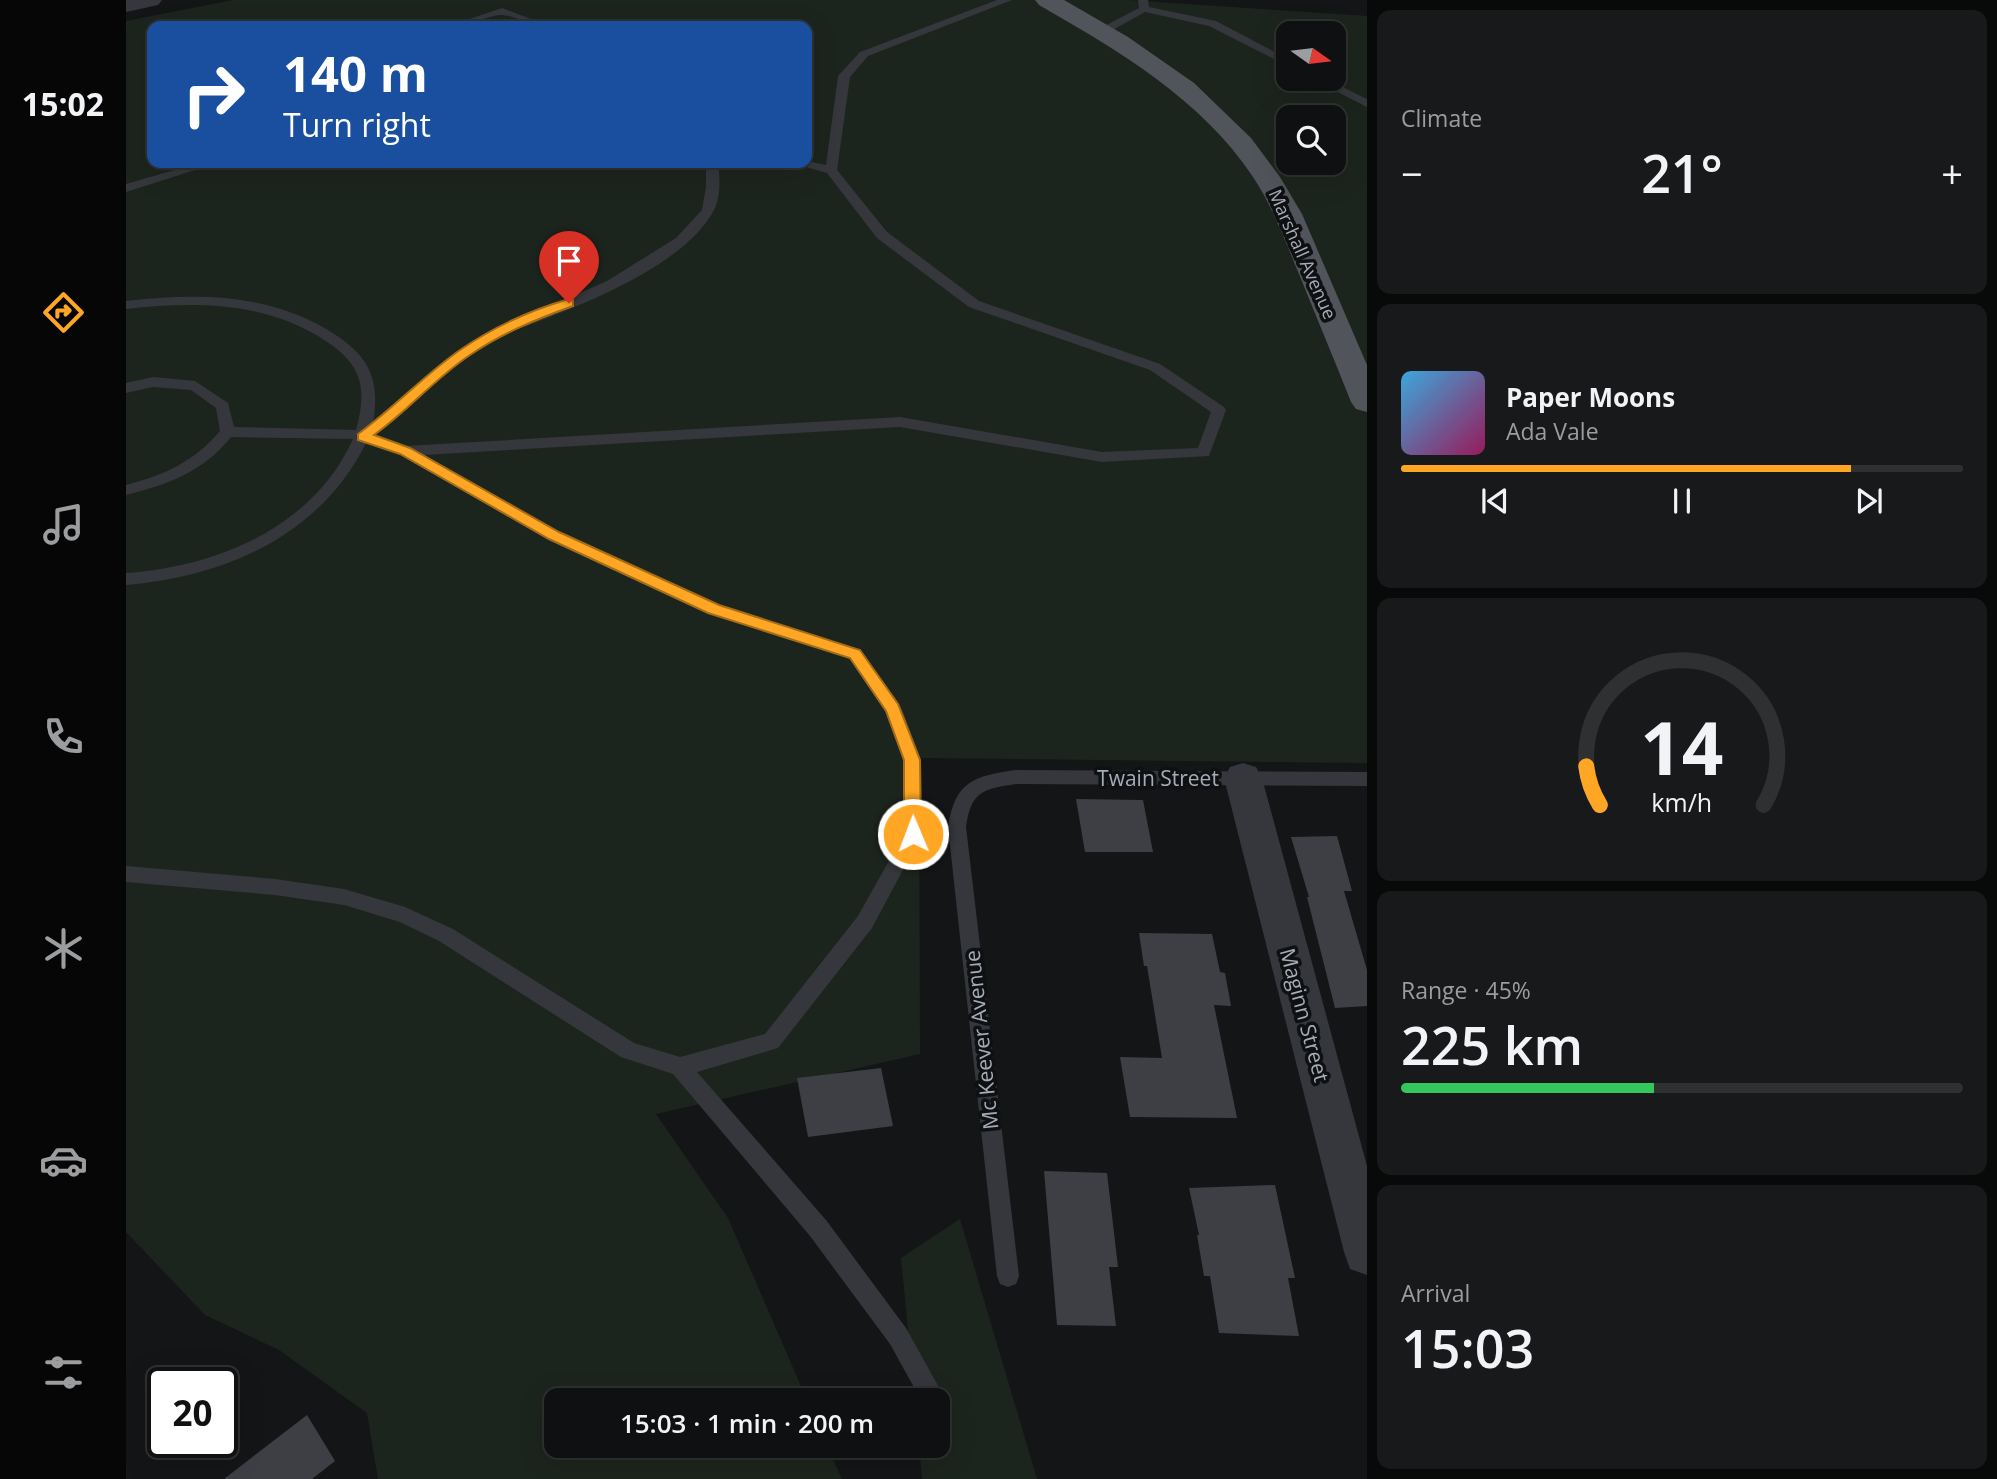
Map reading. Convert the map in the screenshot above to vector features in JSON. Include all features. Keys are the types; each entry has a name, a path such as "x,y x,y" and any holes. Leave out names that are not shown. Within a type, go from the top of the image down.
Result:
{"main road":[{"name":"Marshall Avenue","path":"1047,0 1078,8 1103,31 1183,84 1234,132 1256,160 1289,214 1367,402"}],"street":[{"path":"126,5 150,0"},
{"name":"Maginn Street","path":"1243,778 1367,1252"}],"lane":[{"path":"831,170 844,76 864,54 1007,0"},
{"path":"1103,31 1144,4 1212,23 1276,57"},
{"path":"470,21 502,11 530,21"},
{"path":"1342,91 1367,104"},
{"path":"405,451 900,422 1101,457 1204,453 1219,410 1155,367 974,304 882,235 831,170 812,166"},
{"path":"126,188 194,168"},
{"path":"126,579 155,578 196,569 269,540 304,516 326,494 363,437 392,416 471,348 516,323 546,314 647,264 687,235 708,210 712,168"},
{"path":"126,305 190,299 249,304 281,313 319,330 348,349 360,364 368,397 363,437"},
{"path":"126,388 153,382 195,386 223,406 227,432 211,454 169,479 126,490"},
{"path":"227,432 355,434 405,451 554,536 713,609 855,654 893,709 912,760 913,834 864,922 771,1041 680,1067"},
{"name":"Twain Street","path":"959,804 971,790 988,781 1016,778 1367,779"},
{"name":"Mc Keever Avenue","path":"959,804 957,828 1008,1276"},
{"path":"126,874 344,897 405,915 446,935 628,1050 680,1067 818,1228 898,1336 927,1388"}],"shaded area":[{"path":"233,0 1128,0 1367,16 1367,763 919,758 920,1054 656,1114 728,1218 802,1388 544,1388 544,1458 832,1458 842,1479 378,1479 367,1413 279,1350 205,1315 126,1232 126,21"},
{"path":"960,1219 1037,1479 922,1479 920,1458 950,1458 950,1388 914,1388 901,1258"}],"building":[{"path":"1076,799 1143,800 1153,852 1085,852"},
{"path":"1337,836 1352,891 1344,891 1367,970 1367,1006 1335,1008 1309,897 1291,837"},
{"path":"1139,933 1212,934 1220,972 1225,973 1231,1006 1214,1005 1237,1118 1130,1117 1120,1057 1162,1058"},
{"path":"881,1068 893,1126 808,1137 797,1078"},
{"path":"1044,1171 1107,1173 1118,1267 1109,1267 1116,1326 1057,1325"},
{"path":"1275,1185 1295,1278 1288,1278 1299,1336 1219,1333 1210,1276 1204,1276 1189,1188"},
{"path":"307,1415 335,1461 312,1479 224,1479"}],"route":[{"path":"569,303 546,314 516,323 487,338 464,353 392,416 363,437 405,451 554,536 713,609 855,654 893,709 912,760 913,834"}]}
